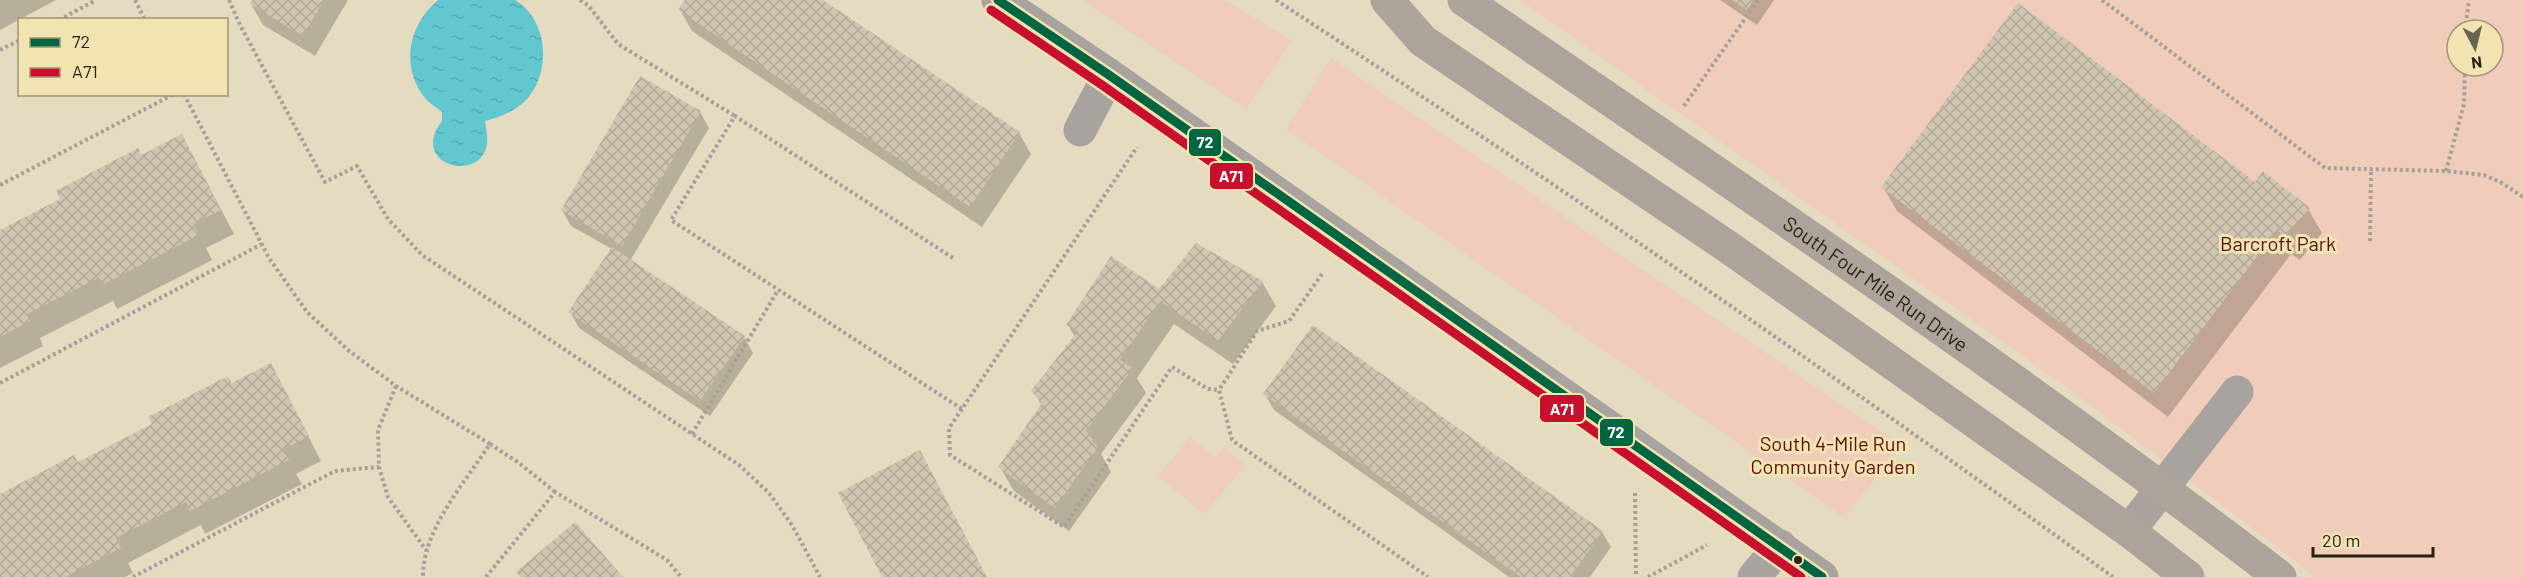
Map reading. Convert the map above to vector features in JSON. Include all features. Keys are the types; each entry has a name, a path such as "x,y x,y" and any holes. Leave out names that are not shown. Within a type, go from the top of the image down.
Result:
{"main road":[{"path":"1387,0 1423,41 1731,249 2129,531 2188,577"},
{"name":"South Four Mile Run Drive","path":"1464,0 1760,203 2163,487 2280,577"}],"street":[{"path":"998,0 1109,75 1822,577"},
{"path":"1080,130 1109,75"},
{"path":"2129,531 2237,392"},
{"path":"1754,577 1780,546"}],"path":[{"path":"63,18 96,0"},
{"path":"135,0 144,18"},
{"path":"229,0 240,25 325,182 357,166 388,219 422,255 739,465 769,493 792,525 820,577"},
{"path":"580,0 588,5 618,44 735,116 953,258"},
{"path":"1276,0 1452,115 1956,463 2113,577"},
{"path":"1683,106 1758,0"},
{"path":"2102,0 2325,168 2446,171 2484,175 2502,183 2523,197"},
{"path":"2467,18 2469,0"},
{"path":"0,50 18,41"},
{"path":"2446,171 2464,104 2465,78"},
{"path":"0,185 170,96"},
{"path":"185,96 262,244 307,312 348,350 396,386 519,463 555,492 667,560 681,577"},
{"path":"735,116 671,220 962,409"},
{"path":"1137,147 949,428 950,455 1064,527 1172,367 1208,389 1219,390"},
{"path":"2370,241 2371,169"},
{"path":"0,383 262,244"},
{"path":"1322,274 1289,321 1257,331 1219,390 1232,440 1428,577"},
{"path":"692,434 778,290"},
{"path":"396,386 378,430 379,467 388,497 426,550"},
{"path":"423,577 426,550 444,514 490,444"},
{"path":"133,577 335,471 379,467"},
{"path":"486,577 555,492"},
{"path":"1635,493 1636,577"},
{"path":"1648,577 1707,545"}],"green space":[{"path":"1081,0 1226,0 1292,41 1246,109"},
{"name":"Barcroft Park","path":"1520,0 2523,0 2523,577 2316,577 2061,383"},
{"name":"South 4-Mile Run Community Garden","path":"1331,58 1903,446 1843,517 1286,129"},
{"path":"1190,437 1215,457 1224,447 1245,465 1204,514 1158,476"}],"water":[{"path":"438,0 515,0 527,9 541,35 543,49 539,78 523,103 505,114 485,121 487,144 482,156 473,163 461,166 450,164 440,158 434,149 434,136 442,121 442,112 424,97 412,72 410,59 414,33 428,10"}],"building":[{"path":"252,0 324,0 303,36 250,4"},
{"path":"685,0 823,0 1020,132 970,207 678,10"},
{"path":"1732,0 1754,0 1747,10"},
{"path":"2018,3 2255,182 2263,171 2310,208 2285,237 2277,230 2154,393 1881,187"},
{"path":"640,76 701,111 622,246 561,210"},
{"path":"182,134 221,210 193,224 199,235 102,285 98,278 27,314 30,321 0,337 0,230 60,199 56,191 138,148 141,155"},
{"path":"1196,243 1263,281 1218,341 1160,301 1120,360 1133,368 1086,431 1098,447 1055,508 998,467 1042,403 1031,391 1078,331 1066,325 1111,256 1159,289"},
{"path":"612,247 745,336 700,401 568,312"},
{"path":"1313,325 1603,531 1570,577 1521,577 1263,394"},
{"path":"271,363 309,436 284,449 289,460 190,511 186,502 116,538 121,548 65,577 0,577 0,494 74,455 78,462 152,424 148,417 228,376 232,383"},
{"path":"920,450 987,577 882,577 838,493"},
{"path":"575,522 623,577 520,577 516,572"}],"transit line":[{"name":"72","path":"998,0 1109,75 1822,577"},
{"name":"A71","path":"991,10 1102,85 1801,577"}]}
